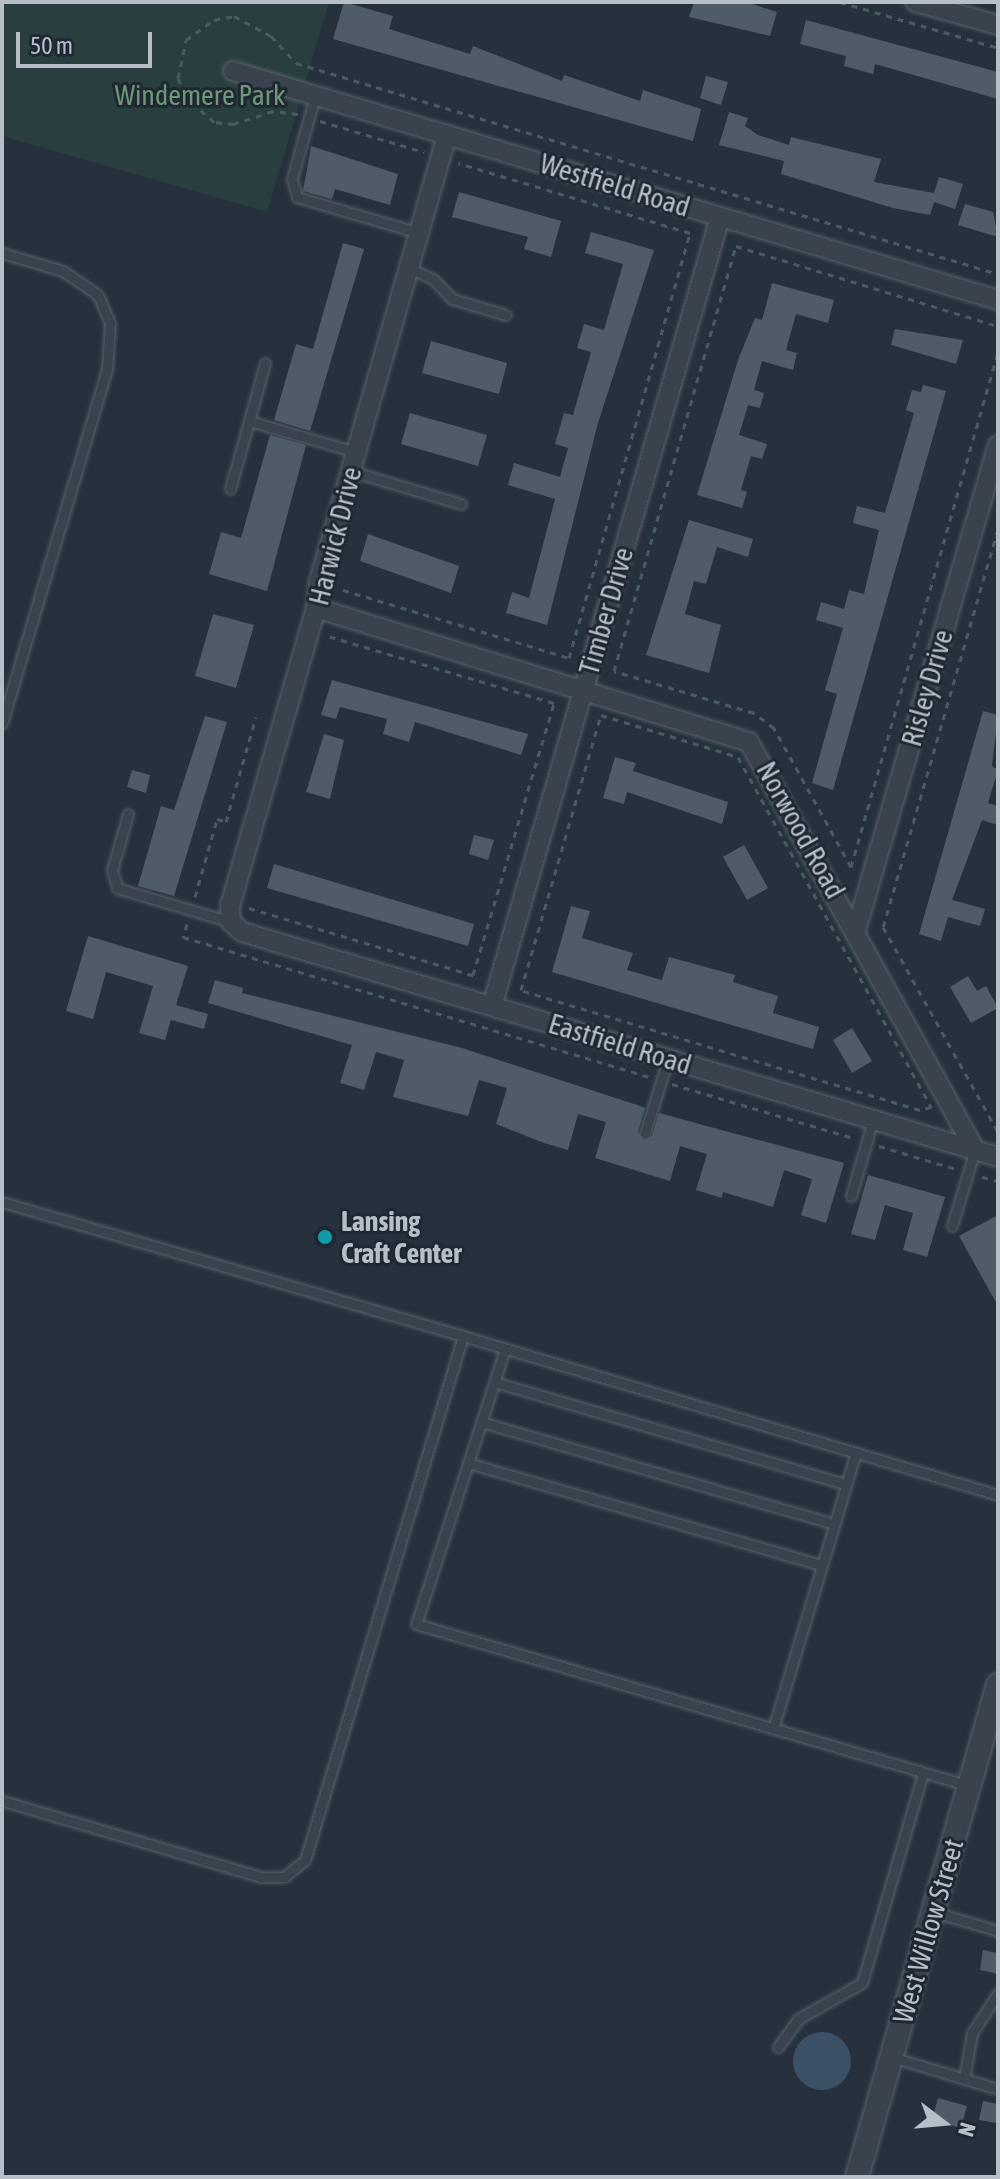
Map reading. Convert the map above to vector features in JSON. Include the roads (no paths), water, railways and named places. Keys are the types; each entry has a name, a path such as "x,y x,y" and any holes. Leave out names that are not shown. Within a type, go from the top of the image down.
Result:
{"street":[{"path":"915,2 998,25"},
{"name":"Westfield Road","path":"233,71 998,300"},
{"name":"Harwick Drive","path":"236,927 230,905 447,135"},
{"name":"Timber Drive","path":"492,1006 720,217"},
{"name":"Risley Drive","path":"856,930 998,445"},
{"name":"Norwood Road","path":"316,608 584,687 749,742 856,930 975,1150"},
{"name":"Eastfield Road","path":"236,927 998,1157"},
{"name":"West Willow Street","path":"857,2177 998,1685"}],"lane":[{"path":"315,96 292,179 297,197 419,233"},
{"path":"2,253 63,271 98,295 110,323 107,369 2,724"},
{"path":"409,268 433,279 452,299 506,315"},
{"path":"230,489 265,363"},
{"path":"249,421 356,452"},
{"path":"351,471 461,504"},
{"path":"128,814 112,870 117,888 236,927"},
{"path":"645,1133 668,1059"},
{"path":"851,1196 873,1120"},
{"path":"952,1226 975,1150"},
{"path":"2,1202 998,1495"},
{"path":"2,1801 261,1877 284,1877 305,1860 463,1336"},
{"path":"505,1349 416,1624 970,1786"},
{"path":"494,1382 846,1484"},
{"path":"481,1422 834,1524"},
{"path":"773,1729 856,1452"},
{"path":"468,1463 822,1565"},
{"path":"778,2047 798,2019 862,1983 923,1773"},
{"path":"934,1912 998,1931"},
{"path":"964,2079 972,2033 998,1993"},
{"path":"892,2057 998,2089"}],"water":[{"path":"822,2032 843,2040 851,2061 843,2082 822,2090 801,2082 793,2061 801,2040"}],"place":[{"name":"Lansing Craft Center","path":"325,1237"}],"park label":[{"name":"Windemere Park","path":"200,95"}]}
